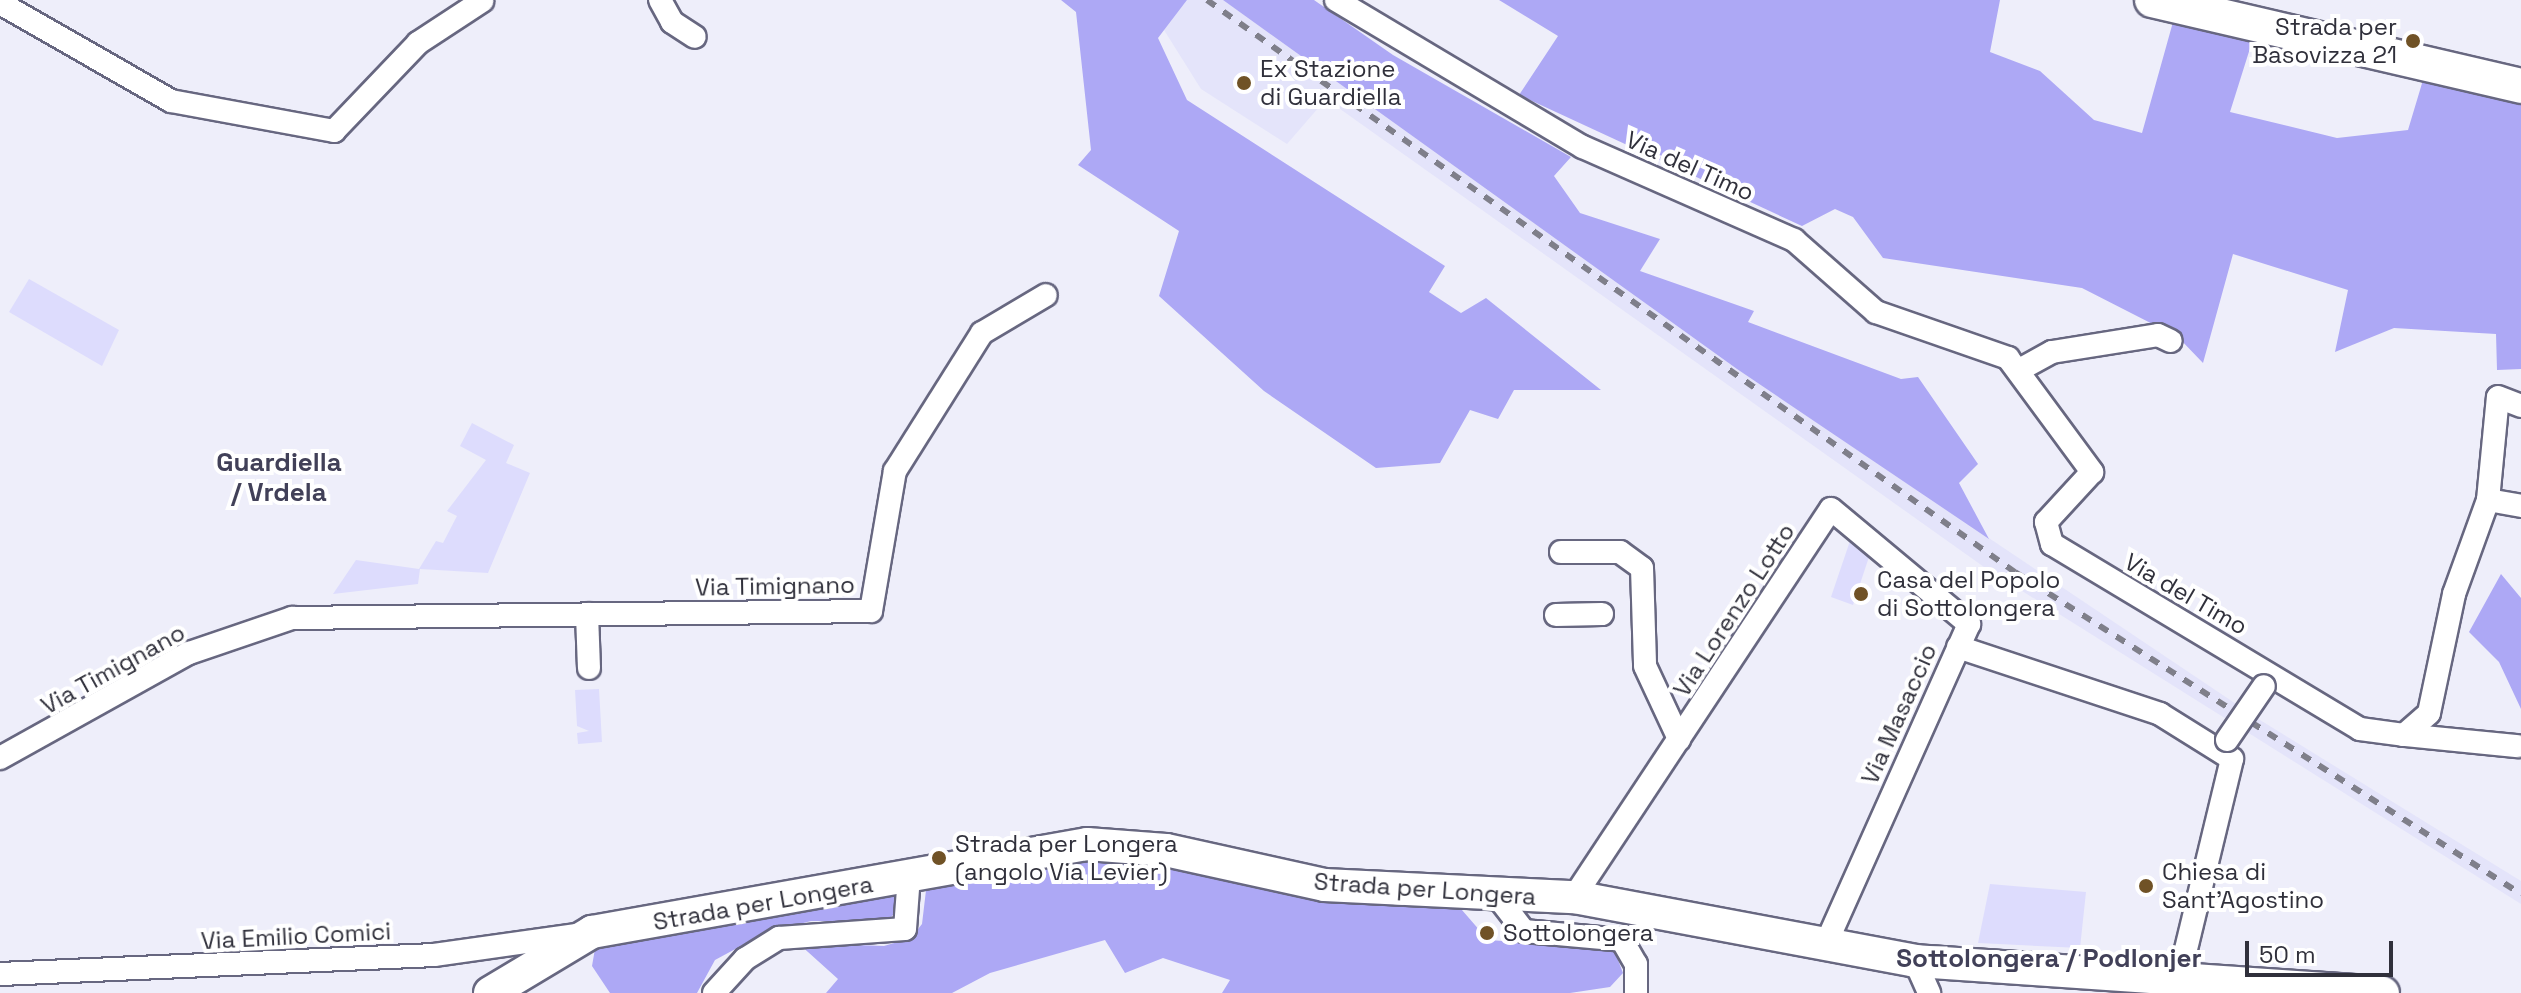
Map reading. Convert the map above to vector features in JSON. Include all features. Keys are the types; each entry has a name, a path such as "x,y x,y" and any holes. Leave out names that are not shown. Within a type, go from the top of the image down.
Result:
{"main road":[{"path":"2152,0 2521,86"}],"street":[{"path":"660,0 672,22 695,37"},
{"name":"Via del Timo","path":"1336,0 1583,147 1794,240 1876,312 1980,344 2021,369 2092,472 2046,522 2052,544 2267,680 2360,729 2517,746"},
{"path":"0,3 171,101 334,131 418,43 482,1"},
{"name":"Via Timignano","path":"0,758 189,653 292,618 871,611 895,471 982,333 1046,295"},
{"path":"2021,369 2052,352 2158,335 2171,341"},
{"path":"2404,735 2436,697 2454,594 2488,500 2498,397 2521,406"},
{"path":"2488,500 2521,506"},
{"name":"Via Masaccio","path":"1824,948 1969,624 1960,612 1831,509"},
{"name":"Via Lorenzo Lotto","path":"1574,897 1831,509"},
{"name":"Via Lorenzo Lotto","path":"1561,552 1620,552 1642,568 1645,666 1679,739"},
{"path":"587,614 589,668"},
{"path":"1556,615 1602,614"},
{"path":"1958,647 2160,714 2224,744 2232,771 2178,983"},
{"path":"2224,744 2267,680"},
{"name":"Strada per Longera","path":"490,993 592,932 1087,844 1166,850 1325,885 1497,896 1574,897 1824,948 1915,961 2178,983 2383,993"},
{"path":"714,993 745,959 779,938 905,929 911,918 909,876"},
{"path":"1497,896 1524,931 1622,940 1632,949 1632,989"},
{"name":"Via Emilio Comici","path":"0,974 434,955 592,932"},
{"path":"1915,961 1929,993"}],"shaded area":[{"path":"1061,0 1187,0 1158,38 1187,100 1445,266 1429,292 1461,313 1486,298 1601,390 1514,390 1498,419 1470,410 1440,463 1376,468 1264,391 1159,296 1179,231 1078,165 1091,150 1076,12"},
{"path":"1187,0 1223,0 1737,369 2260,720 2521,881 2521,904 1984,567 1326,99 1287,144 1201,89 1164,30"},
{"path":"1223,0 1314,0 1393,55 1571,157 1554,176 1580,213 1660,239 1640,271 1754,311 1748,322 1901,379 1918,377 1978,464 1959,483 1989,539 1737,369"},
{"path":"1499,0 2000,0 1990,52 2040,71 2094,120 2142,133 2173,22 2252,42 2230,112 2337,138 2408,130 2423,80 2521,103 2521,369 2497,370 2496,334 2394,328 2335,352 2348,290 2233,254 2203,363 2178,337 2082,288 1883,258 1853,217 1835,209 1802,226 1519,95 1558,36"},
{"path":"29,279 119,330 102,366 9,312"},
{"path":"472,423 514,445 506,463 530,473 488,573 420,569 418,584 333,594 356,560 419,569 436,541 443,543 457,516 447,511 486,460 460,446"},
{"path":"1852,535 1870,554 1853,605 1831,597"},
{"path":"2501,574 2521,598 2521,709 2499,662 2469,632"},
{"path":"599,689 602,742 578,744 577,733 589,731 577,726 575,690"},
{"path":"1105,855 1455,902 1488,940 1596,947 1615,952 1623,973 1610,987 1570,993 1222,993 1230,980 1163,958 1125,973 1105,940 990,973 952,993 826,993 838,979 798,943 884,946 911,938 922,924 927,882"},
{"path":"1990,884 2086,892 2080,948 1978,943"},
{"path":"894,890 896,911 888,921 811,921 765,933 715,960 697,993 610,993 592,966 596,943"}],"railway":[{"path":"1207,0 2015,572 2521,894"}],"place":[{"name":"Strada per Basovizza 21","path":"2413,41"},
{"name":"Ex Stazione di Guardiella","path":"1244,83"},
{"name":"Casa del Popolo di Sottolongera","path":"1861,594"},
{"name":"Strada per Longera (angolo Via Levier)","path":"939,858"},
{"name":"Chiesa di Sant'Agostino","path":"2146,886"},
{"name":"Sottolongera","path":"1487,933"}],"district":[{"name":"Guardiella / Vrdela","path":"279,478"},
{"name":"Sottolongera / Podlonjer","path":"2049,959"}]}
